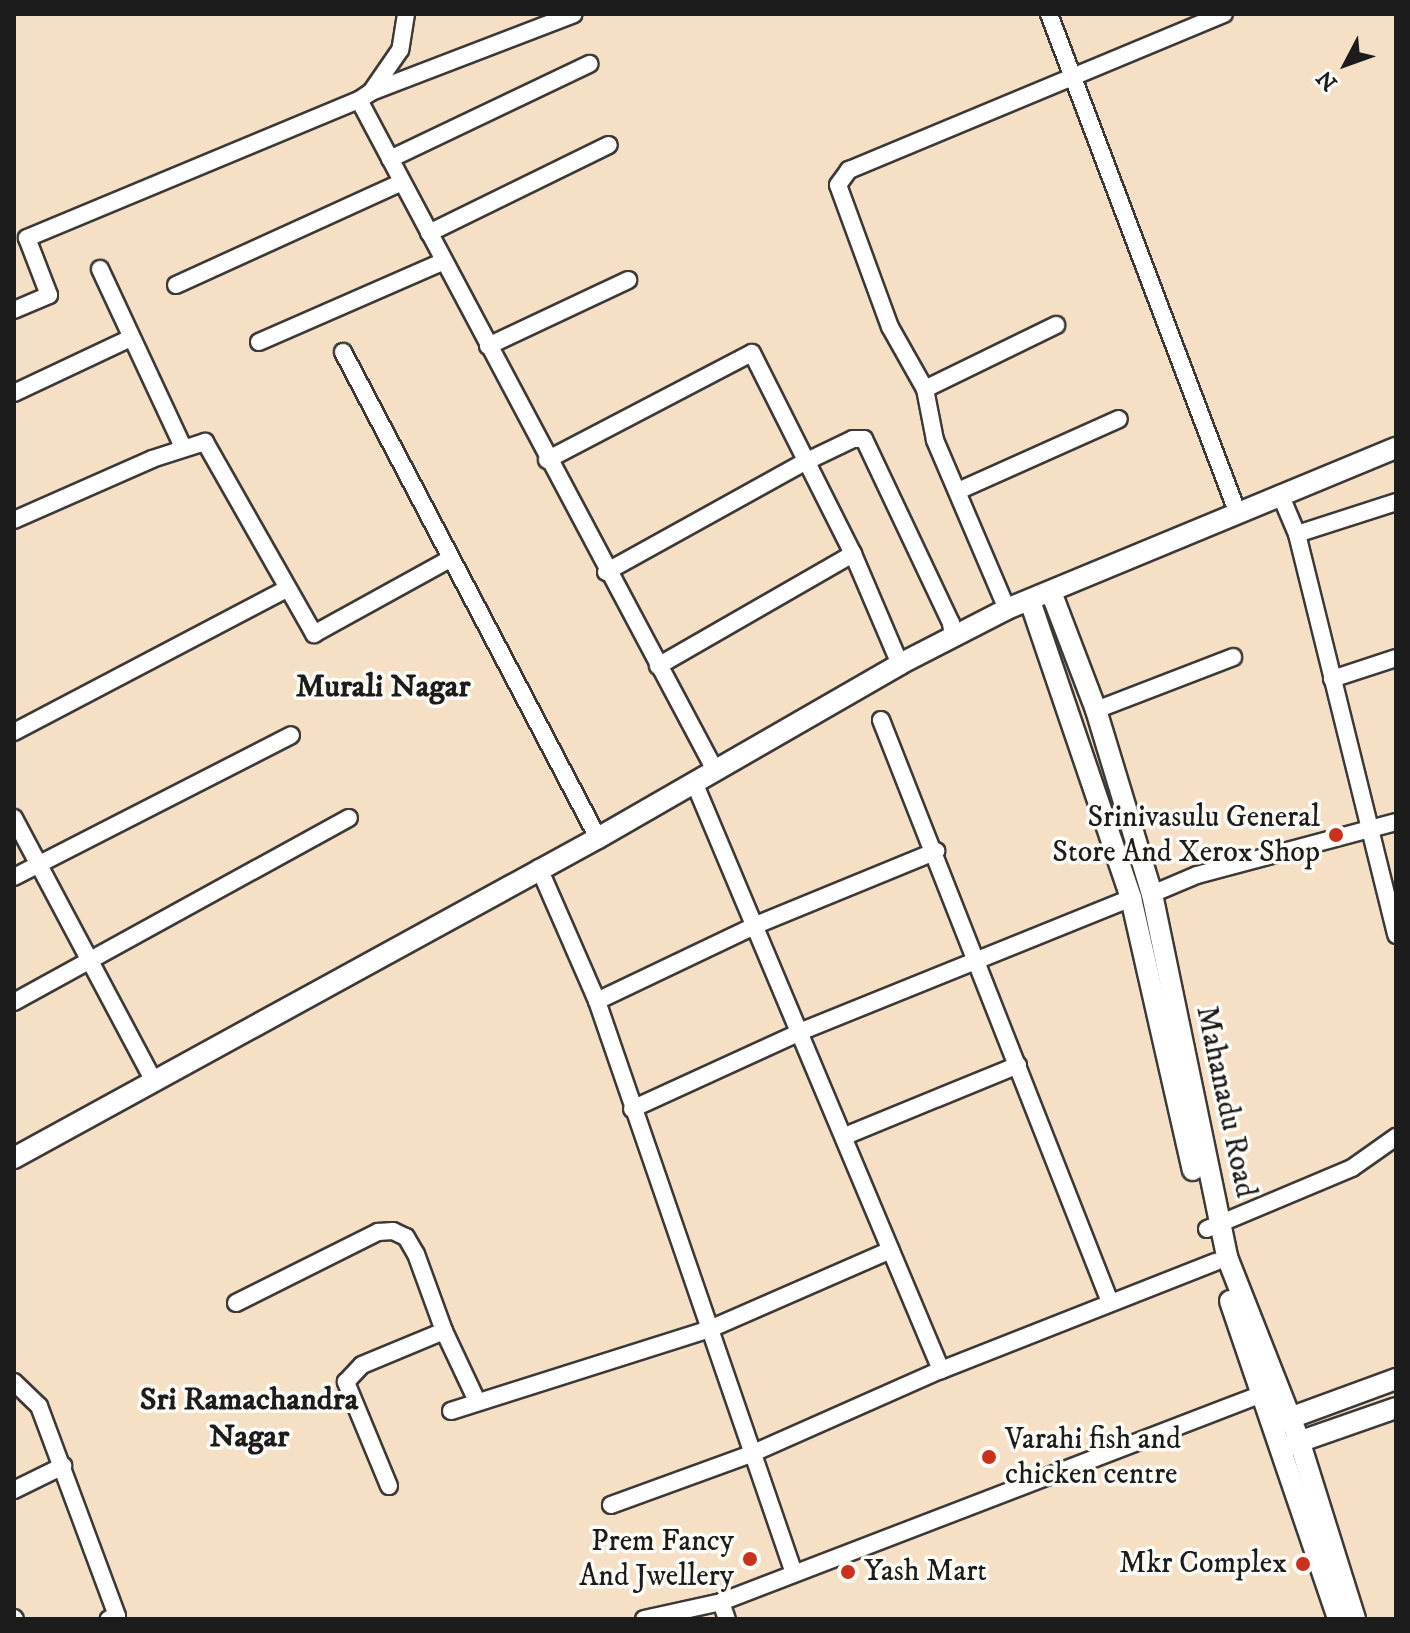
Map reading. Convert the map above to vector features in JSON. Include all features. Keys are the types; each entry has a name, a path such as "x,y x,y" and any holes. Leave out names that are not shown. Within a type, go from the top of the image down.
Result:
{"street":[{"path":"365,96 400,50 406,14"},
{"path":"14,310 49,295 20,241 365,96 574,14"},
{"path":"1049,14 1238,514"},
{"path":"1007,609 935,440 925,389 890,327 838,185 849,170 1073,74 1224,14"},
{"path":"390,159 589,64"},
{"path":"365,96 390,159 606,572 715,770"},
{"path":"429,233 609,145"},
{"path":"176,285 402,182"},
{"path":"259,342 444,261"},
{"path":"100,269 183,447"},
{"path":"488,346 628,280"},
{"path":"925,389 1056,325"},
{"path":"14,393 131,338"},
{"path":"343,352 598,838"},
{"path":"547,460 752,353 803,463 853,554 900,664"},
{"path":"958,491 1119,419"},
{"path":"606,572 803,463 853,439 864,439 953,637"},
{"path":"14,520 183,447 205,442 211,447 286,589 314,634 450,559"},
{"path":"14,1158 543,877 598,838 694,782 900,664 1007,609 1238,514 1282,499 1396,448"},
{"path":"1282,499 1296,529 1396,935"},
{"path":"1296,529 1396,502"},
{"path":"658,666 853,554"},
{"path":"14,732 286,589"},
{"name":"Mahanadu Road","path":"1051,592 1096,710 1152,894 1214,1228 1215,1262 1262,1394 1280,1422"},
{"name":"Mahanadu Road","path":"1030,601 1131,898 1214,1228 1280,1422 1355,1619"},
{"path":"1096,710 1233,657"},
{"path":"1332,679 1396,658"},
{"path":"881,720 936,851 974,962 1018,1065 1110,1302"},
{"path":"14,877 291,735"},
{"path":"694,782 802,1031 941,1370"},
{"path":"14,818 36,866 154,1081"},
{"path":"14,1002 349,818"},
{"path":"1152,894 1197,875 1396,822"},
{"path":"597,1001 756,925 936,851"},
{"path":"543,877 597,1001 794,1573"},
{"path":"632,1109 802,1031 1131,898"},
{"path":"845,1136 1018,1065"},
{"path":"1214,1228 1352,1168 1396,1137"},
{"path":"236,1303 378,1232 393,1231 406,1237 416,1254 444,1331 477,1401"},
{"path":"451,1411 710,1329 891,1250"},
{"path":"611,1505 751,1454 941,1370 1215,1262"},
{"path":"389,1486 346,1382 362,1365 444,1331"},
{"path":"1280,1422 1396,1379"},
{"path":"14,1382 39,1406 117,1616 109,1619"},
{"path":"644,1619 721,1602 1262,1394"},
{"path":"1290,1445 1396,1408"},
{"name":"Mahanadu Road","path":"1290,1445 1338,1619"},
{"path":"14,1490 63,1466"},
{"path":"721,1602 727,1619"}],"place":[{"name":"Srinivasulu General Store And Xerox Shop","path":"1336,835"},
{"name":"Varahi fish and chicken centre","path":"989,1457"},
{"name":"Prem Fancy And Jwellery","path":"750,1559"},
{"name":"Mkr Complex","path":"1303,1564"},
{"name":"Yash Mart","path":"848,1572"}],"district":[{"name":"Murali Nagar","path":"383,687"},
{"name":"Sri Ramachandra Nagar","path":"249,1420"}]}
